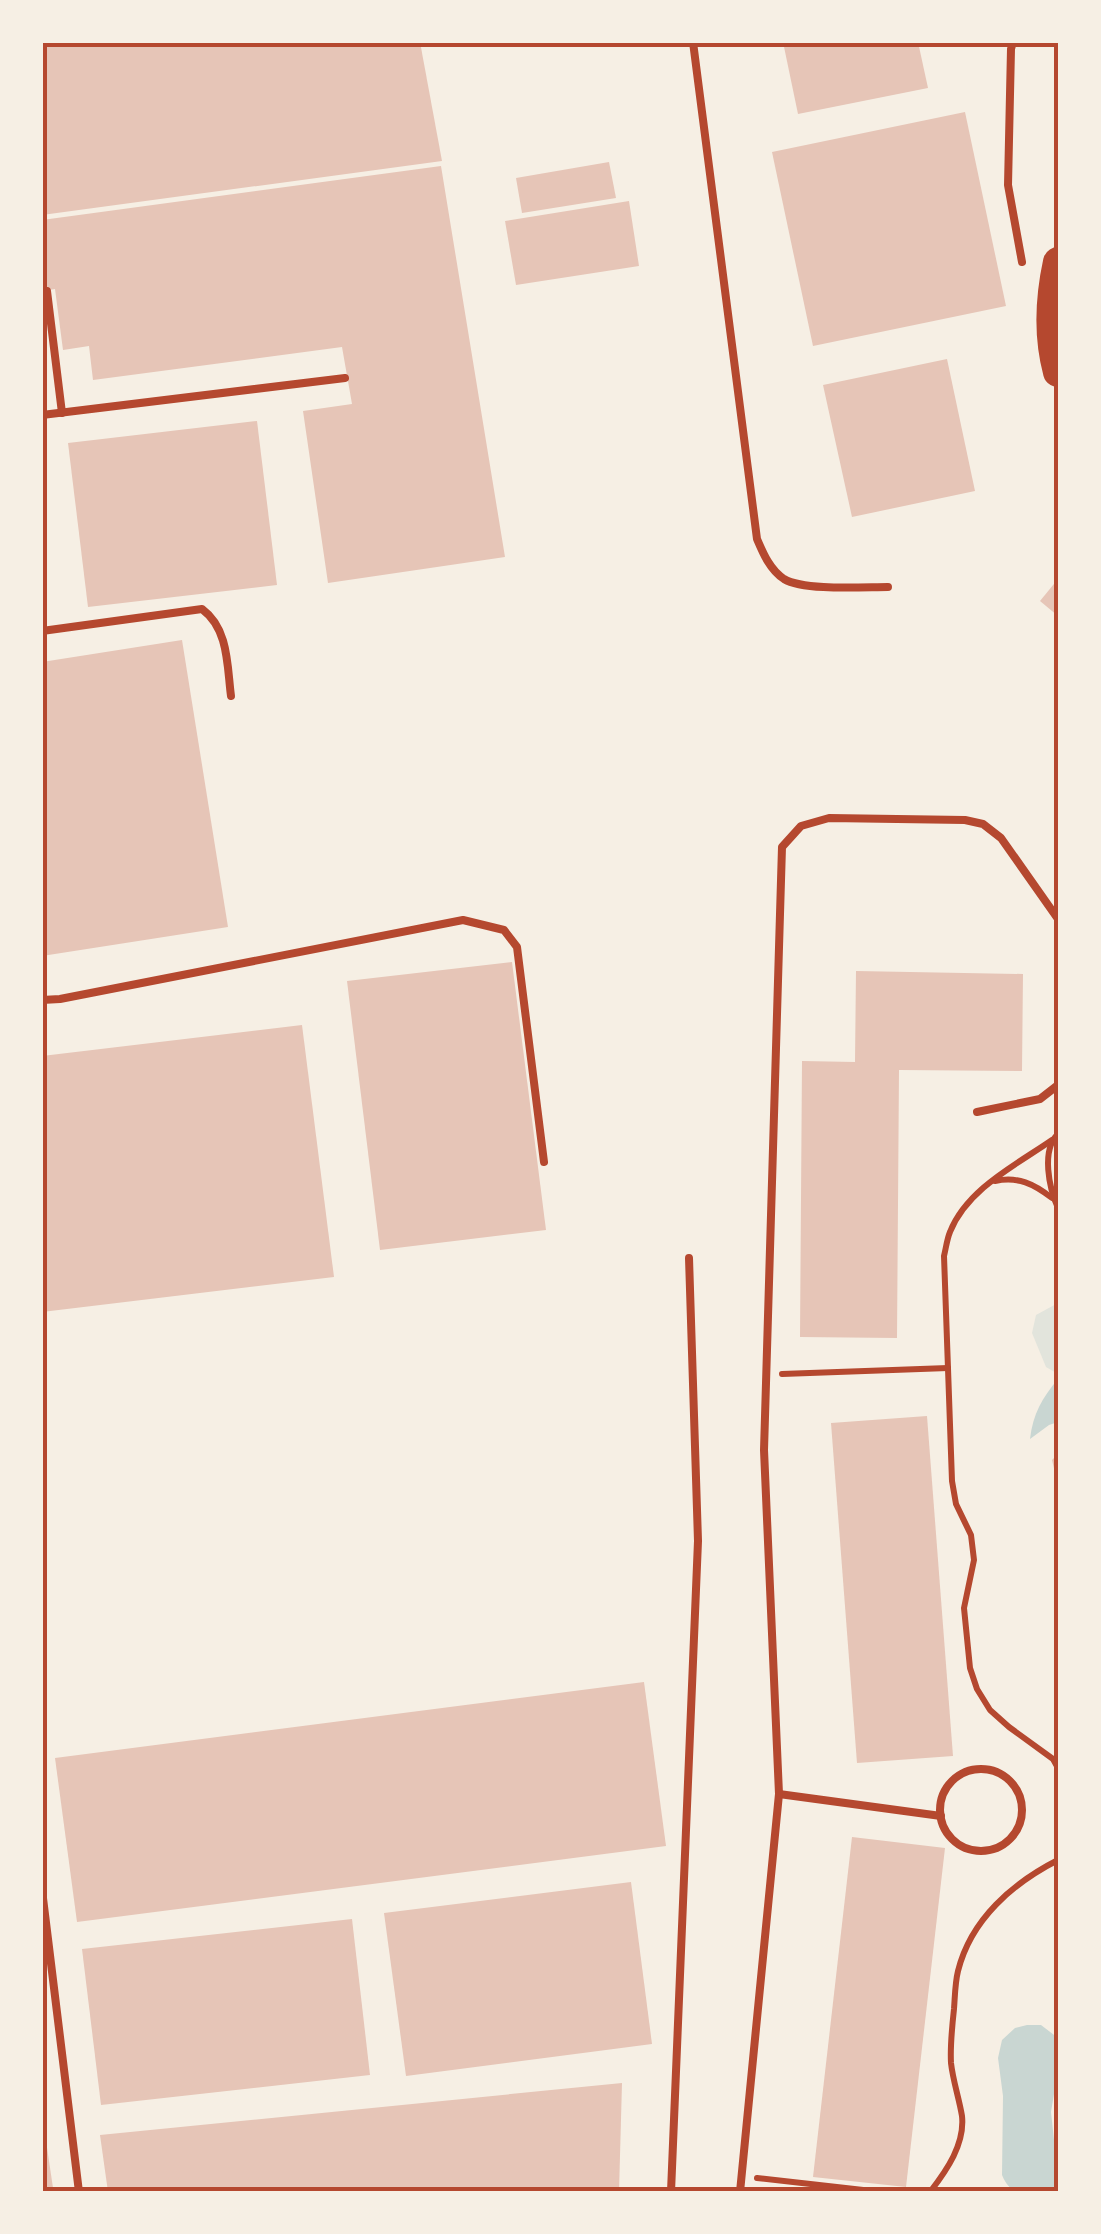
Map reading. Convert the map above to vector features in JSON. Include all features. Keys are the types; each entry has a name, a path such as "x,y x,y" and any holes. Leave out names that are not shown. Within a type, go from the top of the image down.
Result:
{"highway":[{"path":"1058,262 1050,320 1058,372"}],"lane":[{"path":"693,42 757,539 769,564 792,582 888,588"},
{"path":"1013,42 1008,185 1022,262"},
{"path":"47,291 62,413"},
{"path":"42,415 345,378"},
{"path":"42,631 202,609 214,618 222,632 232,696"},
{"path":"740,2192 779,1794 764,1450 782,847 800,826 829,818 965,820 983,824 1001,838 1058,918"},
{"path":"42,1000 60,1000 464,920 504,930 518,947 544,1162"},
{"path":"977,1112 1040,1099 1058,1085"},
{"path":"671,2192 698,1542 689,1258"},
{"path":"982,1768 1008,1778 1022,1803 1017,1831 995,1849 981,1851 954,1841 940,1816 946,1788 955,1778 982,1768"},
{"path":"779,1794 940,1816"},
{"path":"42,1890 79,2192"}],"path":[{"path":"1055,1137 989,1182 967,1205 950,1230 944,1256 952,1480 956,1504 971,1535 974,1560 964,1608 970,1668 990,1710 1054,1759 1058,1768"},
{"path":"1055,1137 1048,1162 1058,1208"},
{"path":"989,1182 1025,1180 1054,1199"},
{"path":"766,1374 948,1368"},
{"path":"930,2192 947,2170 959,2143 962,2121 951,2052 958,1973 965,1951 995,1904 1015,1886 1058,1860"},
{"path":"741,2176 881,2192"}],"shaded area":[{"path":"1058,1303 1058,1374 1046,1367 1032,1333 1036,1315"},
{"path":"1058,1379 1058,1422 1030,1439 1039,1407"},
{"path":"1041,2025 1058,2038 1058,2080 1051,2112 1058,2177 1049,2191 1015,2190 1002,2175 1003,2096 998,2058 1002,2040 1015,2028"}],"building":[{"path":"42,42 420,42 442,161 42,215"},
{"path":"783,42 918,42 928,88 798,114"},
{"path":"965,112 1006,306 813,346 772,152"},
{"path":"609,162 616,198 522,213 516,178"},
{"path":"441,166 505,557 328,583 303,411 352,404 342,347 93,380 89,346 63,350 55,289 42,291 42,220"},
{"path":"629,201 639,266 516,285 505,221"},
{"path":"947,359 975,491 852,517 823,385"},
{"path":"257,421 277,585 88,607 68,443"},
{"path":"1058,579 1058,616 1040,601"},
{"path":"182,640 228,927 42,956 42,662"},
{"path":"512,962 546,1230 380,1250 347,981"},
{"path":"856,971 1023,974 1022,1071 899,1070 897,1338 800,1337 802,1061 855,1062"},
{"path":"302,1025 334,1277 42,1312 42,1056"},
{"path":"927,1416 953,1756 857,1763 831,1423"},
{"path":"1058,1454 1058,1481 1057,1481 1052,1460"},
{"path":"644,1682 666,1846 77,1922 55,1758"},
{"path":"852,1837 945,1848 906,2187 813,2177"},
{"path":"631,1882 652,2044 406,2076 384,1913"},
{"path":"352,1919 370,2075 101,2105 82,1949"},
{"path":"622,2083 619,2192 108,2192 100,2135"},
{"path":"45,2134 53,2188 42,2189"}]}
